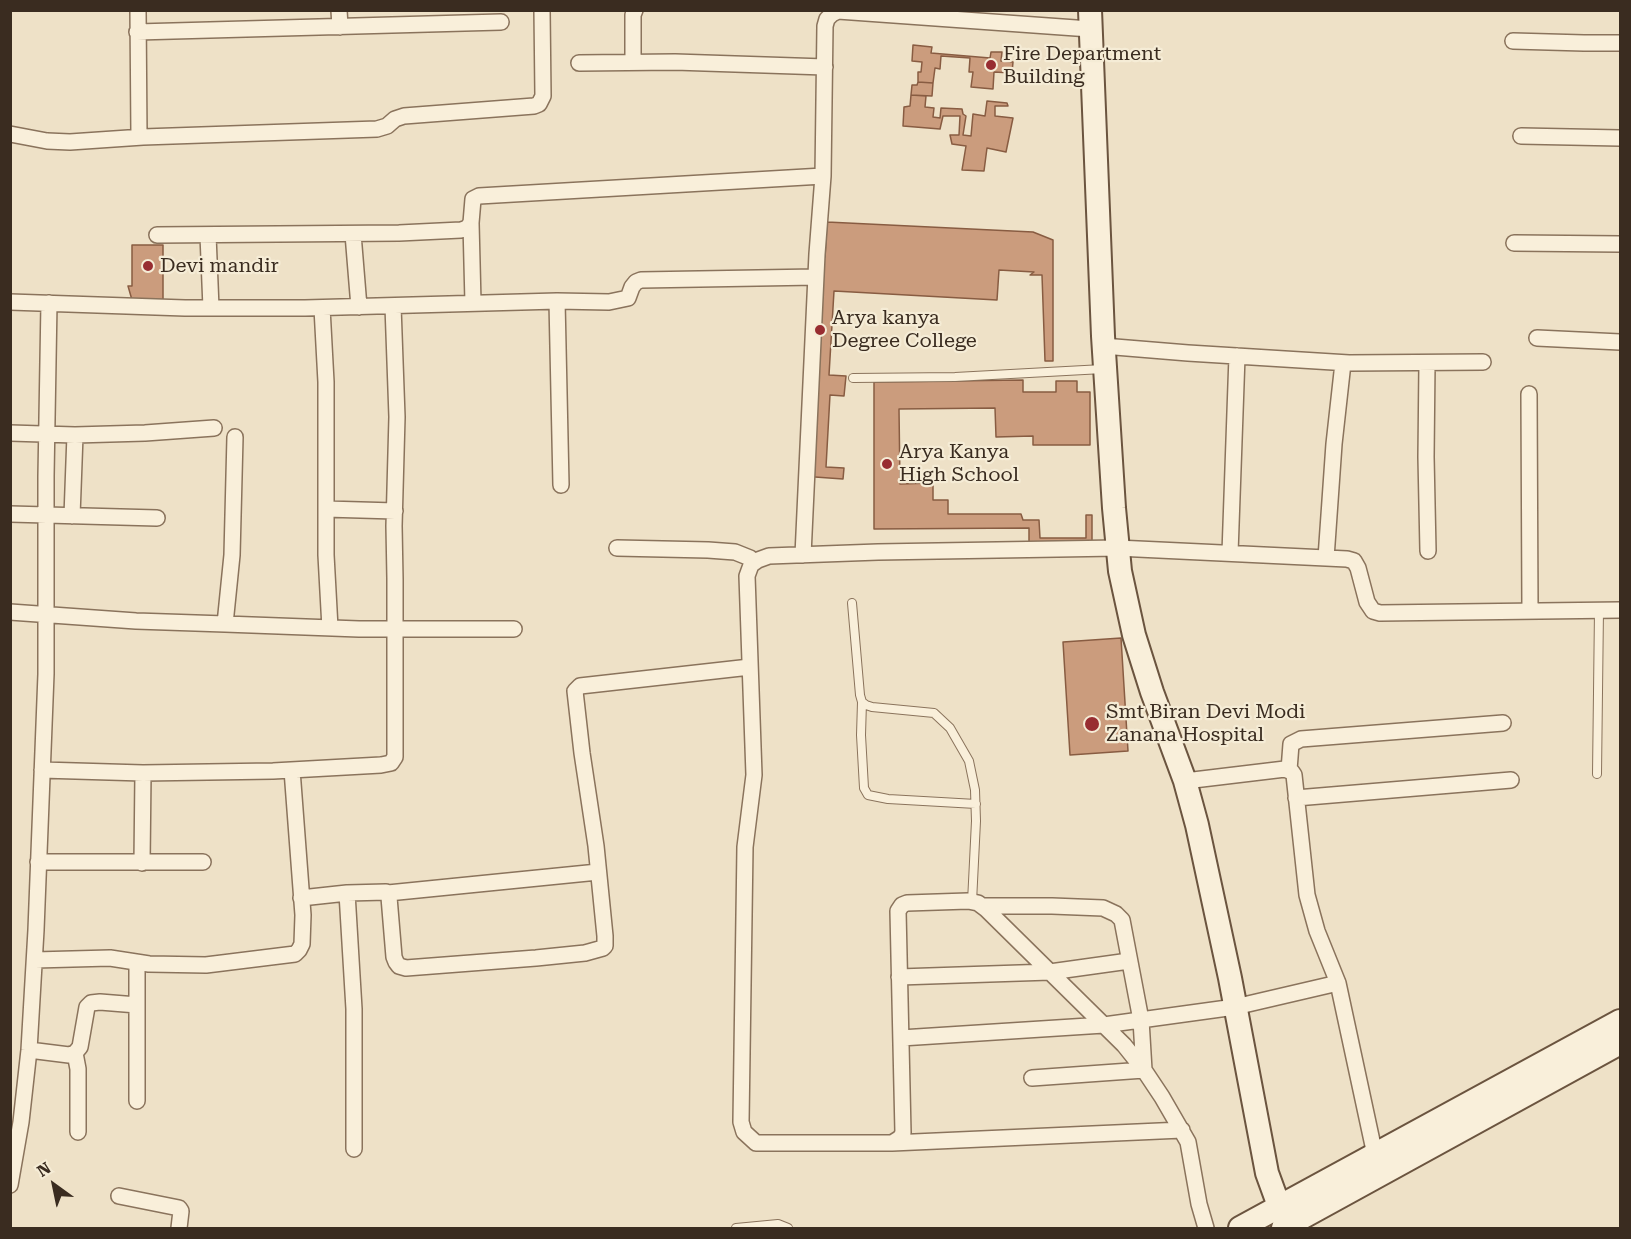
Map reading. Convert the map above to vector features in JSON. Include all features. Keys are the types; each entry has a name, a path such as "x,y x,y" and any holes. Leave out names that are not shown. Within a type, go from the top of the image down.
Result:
{"main road":[{"path":"1090,20 1103,346 1120,571 1134,635 1152,692 1185,781 1197,825 1267,1173 1284,1223"},
{"path":"1240,1228 1284,1223 1525,1084 1620,1021"},
{"path":"1284,1223 1375,1155 1525,1084 1620,1043"}],"street":[{"path":"138,10 139,137"},
{"path":"339,10 340,27"},
{"path":"10,134 47,141 70,142 139,137 376,129 387,126 395,119 404,116 534,106 539,104 543,96 542,10"},
{"path":"633,62 633,15 635,10"},
{"path":"803,555 816,277 824,176 825,26 831,12 1090,20"},
{"path":"137,32 340,27 448,17 501,22"},
{"path":"1513,41 1620,42"},
{"path":"579,63 675,62 825,67"},
{"path":"1521,136 1620,138"},
{"path":"473,303 471,224 473,199 479,196 824,176"},
{"path":"157,235 353,234 461,230 471,224"},
{"path":"353,234 359,307"},
{"path":"208,235 211,308"},
{"path":"1514,243 1620,244"},
{"path":"10,302 211,308 322,308 557,301 609,302 628,298 632,286 641,280 816,277"},
{"path":"557,301 561,485"},
{"path":"10,1185 21,1122 35,960 46,674 48,303"},
{"path":"42,770 143,773 292,771 391,763 395,748 397,417 393,306"},
{"path":"322,308 326,382 326,508 330,628"},
{"path":"1537,338 1620,342"},
{"path":"1103,346 1343,363 1483,362"},
{"path":"1230,553 1237,356"},
{"path":"1326,558 1334,444 1343,363"},
{"path":"1426,363 1428,551"},
{"path":"1529,394 1530,611"},
{"path":"10,433 75,435 214,428"},
{"path":"72,516 75,435"},
{"path":"225,624 232,555 236,437"},
{"path":"326,508 395,511"},
{"path":"10,514 157,518"},
{"path":"616,548 735,552 755,562"},
{"path":"1182,1130 892,1143 756,1143 744,1132 741,1122 745,847 754,775 747,576 752,565 769,556 890,551 1118,548 1347,559 1354,561 1358,568 1367,602 1372,611 1380,613 1620,610"},
{"path":"10,612 330,628 514,629"},
{"path":"388,893 394,957 399,966 406,968 526,959 585,953 603,948 605,936 575,691 580,686 750,667"},
{"path":"1375,1155 1338,984 1317,931 1307,895 1294,775 1289,770 1290,744 1301,739 1503,723"},
{"path":"1185,781 1289,770"},
{"path":"35,960 110,958 149,964 206,965 295,954 302,944 303,915 292,771"},
{"path":"142,863 143,773"},
{"path":"1296,798 1511,780"},
{"path":"38,862 203,862"},
{"path":"301,898 388,893 598,872"},
{"path":"347,894 354,1009 354,1149"},
{"path":"892,1143 903,1133 898,911 902,905 907,903 1052,906 1110,910 1122,920 1141,1020 1144,1070"},
{"path":"977,904 1104,1025 1144,1070 1188,1142 1199,1204 1206,1228"},
{"path":"899,977 1050,972 1130,961"},
{"path":"137,962 137,1101"},
{"path":"901,1038 1104,1025 1235,1007 1338,984"},
{"path":"28,1050 69,1055 75,1053 80,1047 87,1007 91,1003 137,1005"},
{"path":"75,1053 78,1069 78,1132"},
{"path":"1032,1078 1144,1070"},
{"path":"118,1196 179,1208 181,1211 179,1228"}],"lane":[{"path":"853,378 955,377 1105,369"},
{"path":"852,603 862,702 864,788 868,795 888,799 976,804"},
{"path":"1597,774 1599,610"},
{"path":"862,702 872,707 934,713 950,728 969,761 976,804 977,904"},
{"path":"736,1228 778,1224 788,1228"}],"building":[{"name":"Fire Department Building","path":"913,45 932,47 931,53 990,58 991,52 1002,52 1001,61 1013,62 1012,73 994,72 993,89 971,87 973,72 969,72 970,58 941,56 940,69 935,68 933,83 918,82 918,72 921,72 922,62 912,61"},
{"path":"918,82 933,83 932,96 911,95 912,85 917,85"},
{"path":"911,95 926,96 925,107 934,108 933,117 940,118 941,108 962,109 966,116 963,135 971,136 973,114 985,116 987,101 1007,103 1008,106 995,106 995,116 1013,118 1006,152 987,148 984,171 962,170 966,146 952,144 950,135 959,135 960,116 943,116 940,129 903,126 904,107 910,106"},
{"name":"Arya kanya Degree College","path":"827,222 1033,232 1053,240 1053,361 1045,361 1042,275 1030,275 1034,272 999,270 997,300 834,291 829,375 846,376 844,396 830,395 826,467 844,468 843,479 801,476 813,257 825,257"},
{"name":"Devi mandir","path":"132,245 163,245 163,303 132,300 128,286 132,286"},
{"name":"Arya Kanya High School","path":"1023,380 1023,392 1056,392 1056,381 1077,381 1077,392 1090,392 1090,445 1033,445 1033,436 996,437 995,408 899,409 900,484 933,483 933,500 948,500 948,514 1021,514 1023,520 1039,520 1040,538 1086,538 1086,515 1092,515 1092,541 1029,542 1029,528 874,529 874,382"},
{"path":"1121,638 1128,751 1070,755 1063,642"}],"place":[{"name":"Fire Department Building","path":"991,65"},
{"name":"Devi mandir","path":"148,266"},
{"name":"Arya kanya Degree College","path":"820,330"},
{"name":"Arya Kanya High School","path":"887,464"},
{"name":"Smt Biran Devi Modi Zanana Hospital","path":"1092,724"}]}
